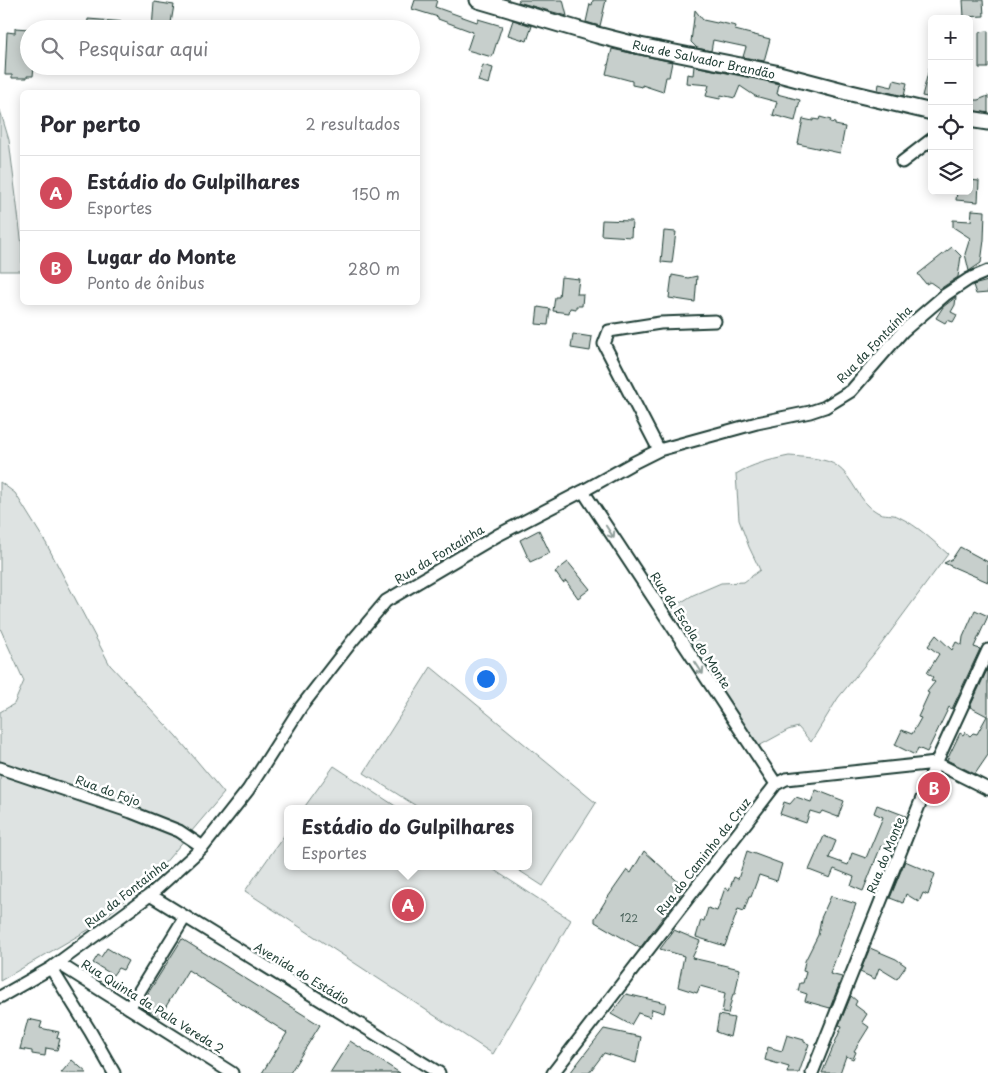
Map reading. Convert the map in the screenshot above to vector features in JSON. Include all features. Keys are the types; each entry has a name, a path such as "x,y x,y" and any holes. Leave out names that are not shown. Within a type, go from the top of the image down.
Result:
{"main road":[{"name":"Rua de Salvador Brandão","path":"478,0 640,46 775,74 928,111"},
{"path":"973,120 988,122"}],"street":[{"path":"902,162 928,142"},
{"name":"Rua da Fontaínha","path":"0,998 55,965 150,896 203,847 248,790 301,707 386,601 498,535 658,450 757,422 810,412 825,407 851,391 903,331 945,295 969,279 988,271"},
{"path":"658,450 604,344 609,331 660,324 715,321"},
{"name":"Rua da Escola do Monte","path":"584,491 776,784"},
{"name":"Rua do Monte","path":"812,1073 936,764 988,650"},
{"path":"776,784 786,779 936,764 988,789"},
{"name":"Rua do Fojo","path":"0,768 131,812 179,831 203,847"},
{"name":"Rua do Caminho da Cruz","path":"553,1073 776,784"},
{"name":"Avenida do Estádio","path":"150,896 439,1073"},
{"path":"129,1008 185,917"},
{"path":"55,965 114,1073"},
{"name":"Rua Quinta da Pala Vereda 2","path":"55,965 129,1008 232,1073"}],"shaded area":[{"path":"0,110 9,140 20,230 20,271 0,271"},
{"path":"789,456 807,457 833,463 843,471 860,496 871,508 880,513 897,516 913,525 948,554 877,650 838,698 811,742 798,727 788,730 757,747 667,611 693,595 721,583 744,582 760,570 739,520 736,474 755,465"},
{"path":"0,482 15,493 46,543 110,665 176,736 224,793 158,871 95,926 0,981 0,712 14,704 24,681 0,628"},
{"path":"431,667 596,803 543,886 518,870 532,870 532,805 415,805 364,773"},
{"path":"334,766 394,805 306,805"},
{"path":"284,836 284,870 494,870 571,920 493,1054 245,891"}],"building":[{"path":"415,0 437,0 435,7 477,22 478,19 502,26 492,57 467,50 473,32 438,19 438,17 412,9"},
{"path":"519,0 563,0 567,16 518,2"},
{"path":"593,0 606,0 600,26 586,22 590,4 592,5"},
{"path":"963,0 983,0 984,16 964,15"},
{"path":"154,2 174,5 172,20 153,20"},
{"path":"695,10 703,20 736,26 735,30 770,39 764,61 743,57 746,47 713,40 711,51 697,48 691,42"},
{"path":"513,20 532,26 527,41 508,35"},
{"path":"15,28 20,28 20,75 33,76 12,78 12,75 5,75 7,32 15,33"},
{"path":"988,31 988,68 979,68 979,32"},
{"path":"612,49 672,62 663,92 642,85 642,87 632,85 632,81 606,74"},
{"path":"483,65 493,68 489,84 478,81"},
{"path":"694,66 779,84 777,94 800,100 795,121 773,115 777,102 755,96 740,86 735,98 721,95 720,99 706,96 709,85 686,83 687,74 693,75"},
{"path":"928,73 928,97 922,96"},
{"path":"894,80 907,83 904,96 878,90 879,84 892,87"},
{"path":"988,96 988,113 973,111 973,100"},
{"path":"820,117 831,120 830,122 835,123 835,125 845,127 840,153 798,144 803,119 813,121 813,119 819,120"},
{"path":"973,180 979,181 978,202 956,200 957,195 973,195"},
{"path":"972,210 985,211 984,240 981,263 969,271 965,254 970,238 953,227 953,220 971,221"},
{"path":"602,220 632,221 631,237 601,235"},
{"path":"664,231 676,232 672,263 661,262"},
{"path":"952,247 961,256 958,277 940,289 930,282 926,284 918,274"},
{"path":"672,275 688,278 697,276 695,302 669,298"},
{"path":"561,277 579,279 577,294 583,294 582,306 576,306 576,309 570,308 569,313 553,311 555,297 559,297"},
{"path":"988,281 988,293 976,294 973,285"},
{"path":"956,297 955,305 951,312 957,315 953,322 947,320 945,323 936,318 943,307"},
{"path":"538,307 550,309 548,325 536,324"},
{"path":"573,334 592,337 590,351 571,348"},
{"path":"539,530 550,553 530,562 520,540"},
{"path":"960,547 988,562 988,582 944,563 952,559"},
{"path":"568,562 590,589 578,598 566,581 563,583 555,572"},
{"path":"975,610 988,616 974,647 980,649 952,709 949,707 927,752 918,748 915,755 895,745 902,730 912,734 921,718 918,717 929,693 927,692 935,682 931,680 933,677 927,673 939,654 928,646 936,635 952,650 956,642 962,645 963,637"},
{"path":"988,668 988,755 975,774 947,760 960,733 963,735 965,732 970,736 973,733 977,734 987,716 970,707"},
{"path":"816,790 844,801 838,817 822,811 820,814 810,811 806,823 780,814 784,802 790,804 796,797 811,802"},
{"path":"877,805 906,816 892,851 881,846 863,891 851,886 854,877 834,869 830,878 809,870 824,836 836,841 829,858 848,865 852,853 866,858 883,817 874,813"},
{"path":"644,851 685,888 640,948 595,922 595,918 627,870 631,873"},
{"path":"747,851 782,864 777,881 759,875 744,911 738,909 725,946 696,937 701,920 704,921 708,908 717,911 725,888 729,890 734,877 738,879"},
{"path":"905,861 935,874 928,895 923,893 919,902 906,894 903,903 890,898"},
{"path":"831,896 856,904 830,974 842,977 830,1008 805,1001 807,994 798,991 800,983 803,983 806,972 803,971 805,961 818,935 821,918"},
{"path":"674,930 700,941 692,958 740,969 735,994 733,994 728,1014 722,1013 725,993 700,986 697,993 678,987 684,956 660,949"},
{"path":"182,939 320,1025 290,1073 262,1073 287,1033 188,970 159,1018 140,1006"},
{"path":"107,948 128,961 123,970 118,968 113,975 93,963 98,955 101,957"},
{"path":"870,948 896,959 906,966 897,979 879,968 875,979 860,972"},
{"path":"626,994 666,1003 664,1013 652,1009 650,1017 638,1013 631,1025 611,1014"},
{"path":"851,996 857,1001 855,1005 867,1014 862,1022 869,1027 854,1051 856,1052 853,1059 846,1056 840,1073 822,1073 842,1026 839,1025"},
{"path":"719,1015 734,1018 730,1037 716,1032"},
{"path":"28,1019 42,1022 40,1028 59,1032 57,1038 60,1039 57,1050 46,1048 45,1056 32,1054 32,1051 20,1049"},
{"path":"604,1029 641,1037 636,1063 604,1053 589,1073 570,1073"},
{"path":"787,1035 804,1040 804,1042 809,1044 799,1073 787,1073 789,1067 765,1060 768,1047 782,1051"},
{"path":"350,1041 400,1073 330,1073"},
{"path":"72,1060 87,1073 61,1073"}],"place":[{"name":"Lugar do Monte","path":"934,788"},
{"name":"Estádio do Gulpilhares","path":"408,905"}]}
